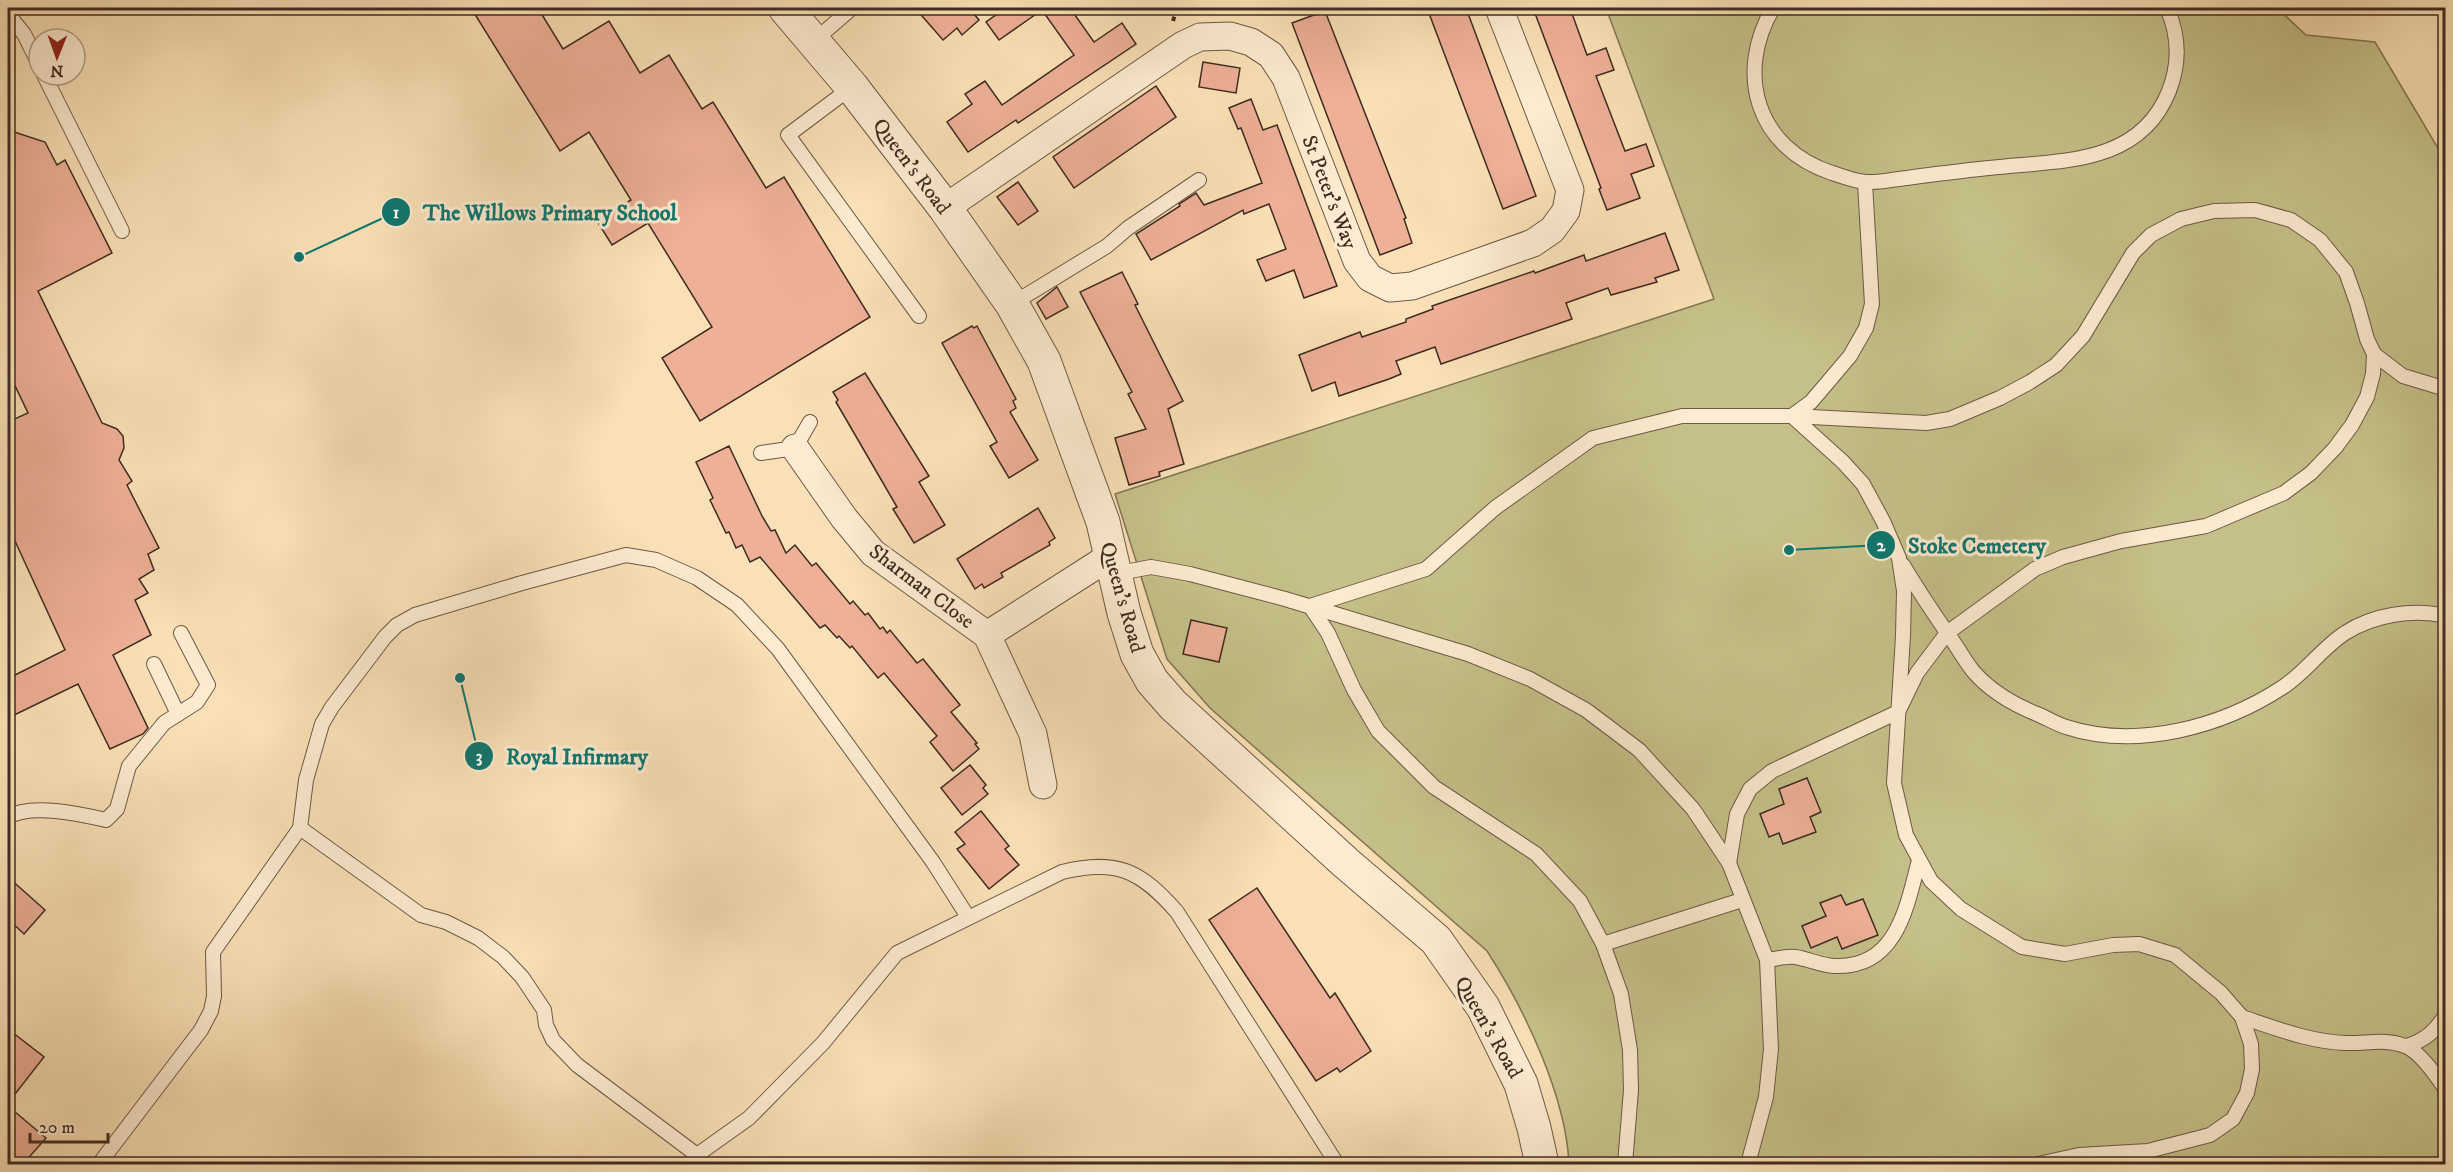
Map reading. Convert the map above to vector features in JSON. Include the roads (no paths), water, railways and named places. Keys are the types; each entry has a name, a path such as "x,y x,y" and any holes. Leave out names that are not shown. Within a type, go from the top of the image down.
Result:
{"street":[{"name":"Queen's Road","path":"785,8 852,87 945,208 1012,304 1044,361 1099,512 1137,654 1152,681 1173,705 1436,940 1483,1007 1521,1084 1542,1164"},
{"name":"St Peter's Way","path":"945,208 1184,45 1200,37 1230,36 1251,42 1271,55 1286,78 1357,261 1370,278 1390,288 1412,286 1533,243 1552,230 1566,211 1570,190 1499,8"},
{"name":"Sharman Close","path":"795,448 844,518 873,553 987,635 1042,732 1043,785"},
{"name":"Sharman Close","path":"987,635 1112,565"}],"lane":[{"path":"814,41 852,8"},
{"path":"1773,8 1765,21 1755,48 1753,70 1757,96 1768,125 1784,144 1801,158 1822,170 1865,183 2093,156 2134,138 2151,124 2163,105 2177,69 2174,23 2168,8"},
{"path":"8,14 27,40"},
{"path":"50,87 122,231"},
{"path":"852,87 788,135 919,316"},
{"path":"1012,304 1107,246 1128,228 1199,180"},
{"path":"1792,416 1811,402 1850,356 1866,328 1872,304 1865,183"},
{"path":"1310,606 1426,569 1495,508 1593,438 1682,416 1792,416 1926,423 1961,415 2000,398 2056,365 2083,336 2133,253 2151,235 2181,219 2214,211 2255,210 2290,220 2320,240 2346,272 2374,354 2403,376 2445,389"},
{"path":"1729,863 1737,814 1750,789 1772,771 1898,712 1917,673 1947,633 2035,569 2063,556 2121,541 2206,526 2284,493 2311,472 2335,448 2352,425 2367,397 2373,374 2374,354"},
{"path":"1792,416 1843,462 1863,484 1899,558 1926,604 1974,672 2020,707 2066,727 2110,735 2144,736 2170,732 2206,722 2263,699 2300,674 2344,634 2374,619 2403,614 2445,616"},
{"path":"761,453 795,448 810,422"},
{"path":"99,1164 201,1030 211,1011 214,996 213,952 300,828 306,780 322,724 332,706 385,638 397,626 426,612 626,555 656,560 697,578 737,605 778,649 933,862 968,917"},
{"path":"1899,558 1904,591 1894,783 1906,836 1931,881 1961,909 2022,947 2065,954 2113,945 2139,945 2175,955 2221,993 2242,1017 2251,1044 2252,1069 2247,1093 2233,1119 2210,1135 2148,1151 2079,1155 2038,1164"},
{"path":"1112,565 1151,567 1190,574 1310,606 1468,654 1530,679 1586,710 1639,750 1693,809 1729,863 1767,960 1771,1049 1766,1097 1748,1164"},
{"path":"1310,606 1328,633 1354,690 1378,731 1434,787 1536,854 1580,902 1602,944 1622,994 1630,1050 1631,1101 1625,1164"},
{"path":"8,817 15,812 57,811 106,820 117,809 129,765 164,723 197,702 208,685 181,633"},
{"path":"154,664 178,714"},
{"path":"300,828 421,915 446,922 478,938 503,957 522,977 544,1010 546,1025 552,1040 577,1065 697,1155 749,1118 823,1043 897,953 1062,872 1089,866 1119,868 1140,878 1158,891 1177,912 1337,1164"},
{"path":"1767,960 1792,957 1835,966 1860,964 1880,952 1896,934 1919,860"},
{"path":"2445,862 2445,868"},
{"path":"1602,944 1742,900"},
{"path":"2407,1046 2430,1034 2445,1014"},
{"path":"2242,1017 2314,1038 2345,1043 2388,1042 2407,1046 2425,1063 2445,1090"}],"place":[{"name":"The Willows Primary School","path":"299,257"},
{"name":"Stoke Cemetery","path":"1789,550"},
{"name":"Royal Infirmary","path":"460,678"}]}
